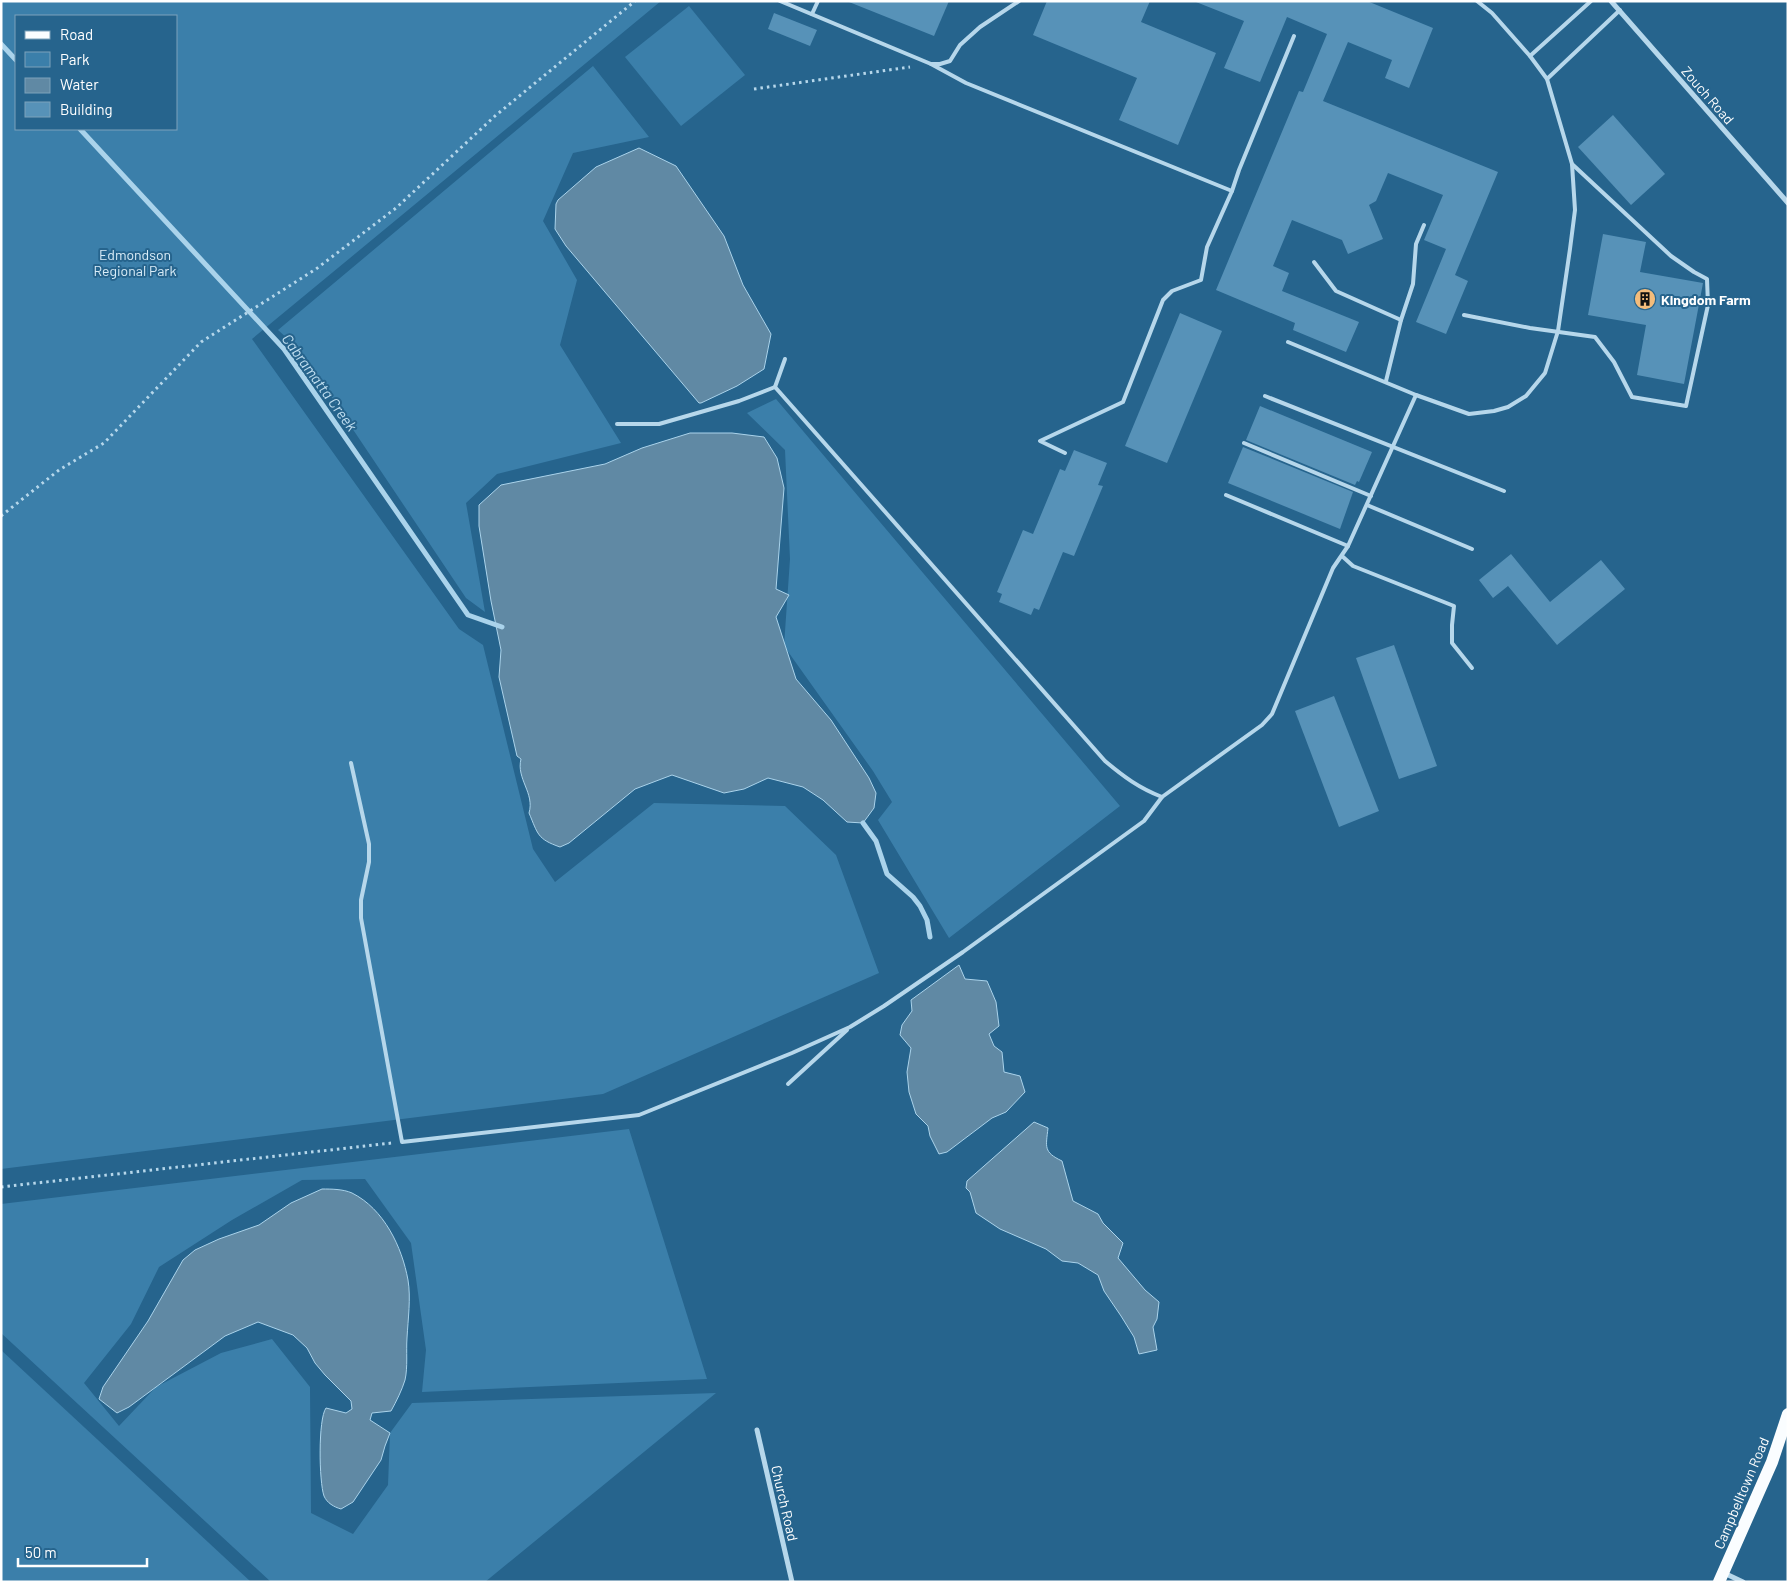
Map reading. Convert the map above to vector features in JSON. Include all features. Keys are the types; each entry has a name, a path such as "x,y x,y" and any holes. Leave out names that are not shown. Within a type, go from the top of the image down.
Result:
{"main road":[{"name":"Campbelltown Road","path":"1721,1577 1772,1462 1788,1414"}],"street":[{"name":"Zouch Road","path":"1611,1 1788,203"},
{"name":"Church Road","path":"757,1430 792,1582"},
{"path":"1721,1577 1743,1582"}],"lane":[{"path":"780,1 930,64 966,83 1232,191"},
{"path":"812,14 818,1"},
{"path":"930,64 950,61 960,45 980,27 1019,1"},
{"path":"1288,342 1416,395 1469,414 1508,407 1526,396 1545,373 1558,331 1575,210 1572,164 1547,79 1530,56 1492,13 1477,1"},
{"path":"1530,56 1591,1"},
{"path":"1547,79 1620,10"},
{"path":"1065,453 1040,441 1123,402 1163,300 1172,292 1201,280 1207,246 1232,191 1238,170 1294,36"},
{"path":"1464,315 1530,328 1596,337 1614,362 1632,397 1686,406 1708,305 1707,278 1694,272 1671,256 1572,164"},
{"path":"1386,381 1401,320 1413,284 1416,244 1424,224"},
{"path":"1314,262 1336,291 1401,320"},
{"path":"617,424 659,424 739,401 775,387 785,359"},
{"path":"775,387 1106,761 1120,774 1142,789 1162,797"},
{"path":"351,762 369,844 369,862 361,900 361,918 402,1142 639,1115 792,1053 850,1027 884,1006 963,952 1144,821 1162,797 1262,725 1272,714 1332,568 1348,546 1416,395"},
{"path":"1265,396 1504,491"},
{"path":"1244,443 1371,496"},
{"path":"1226,495 1348,546"},
{"path":"1367,505 1472,550"},
{"path":"1342,556 1353,566 1454,606 1452,642 1472,668"},
{"path":"788,1084 850,1027"}],"path":[{"path":"1,516 59,470 104,443 201,342 316,269 396,208 495,116 635,1"},
{"path":"754,89 930,64"},
{"path":"1,1187 402,1142"}],"green space":[{"name":"Edmondson Regional Park","path":"1,1 661,1 252,339 459,629 483,645 533,849 555,882 654,803 785,806 836,855 879,973 603,1094 1,1169"},
{"path":"689,6 745,75 681,126 625,57"},
{"path":"593,66 649,137 573,153 543,221 577,280 560,345 621,443 497,474 466,503 485,612 466,598 299,349 278,330"},
{"path":"776,399 1120,806 949,938 878,820 892,802 873,771 784,646 790,559 785,450 747,413"},
{"path":"629,1129 707,1379 422,1392 426,1350 411,1243 365,1179 302,1180 232,1220 159,1267 131,1324 84,1383 119,1426 156,1387 221,1353 272,1339 310,1387 311,1513 353,1534 388,1485 390,1433 412,1403 716,1393 485,1582 271,1582 1,1333 1,1204"},
{"path":"1,1350 251,1582 1,1582"}],"water":[{"path":"639,148 676,166 724,236 743,285 771,334 764,369 737,386 701,403 699,403 566,246 555,229 556,204 558,200 596,167"},
{"path":"690,433 732,433 764,437 777,458 784,488 776,589 789,595 776,617 796,679 831,720 869,778 876,793 874,808 863,823 847,822 823,800 803,787 768,778 744,789 724,793 672,775 635,789 569,843 560,847 539,835 529,813 530,799 521,773 521,759 517,756 499,677 501,650 479,526 479,505 501,485 605,464 642,448"},
{"path":"959,965 965,979 987,981 996,1002 999,1026 989,1034 994,1046 1002,1052 1004,1072 1020,1076 1025,1092 1006,1112 992,1118 947,1152 939,1154 930,1136 928,1126 916,1114 909,1092 907,1072 911,1048 900,1035 902,1025 912,1011 911,1000"},
{"path":"1034,1122 1048,1128 1047,1148 1052,1155 1062,1161 1073,1201 1098,1214 1103,1223 1123,1243 1118,1258 1145,1290 1159,1302 1157,1319 1153,1327 1157,1350 1139,1354 1134,1337 1104,1291 1098,1275 1078,1263 1062,1261 1046,1249 1000,1229 976,1213 970,1192 966,1188 967,1181"},
{"path":"322,1189 341,1190 352,1193 363,1200 382,1219 396,1242 405,1267 409,1287 405,1380 391,1411 372,1413 370,1420 390,1433 381,1460 353,1502 341,1509 327,1501 322,1489 320,1465 322,1424 326,1408 346,1413 352,1409 351,1401 325,1375 315,1363 307,1348 293,1335 258,1322 225,1336 129,1407 117,1413 99,1399 103,1387 148,1321 183,1260 195,1250 219,1239 259,1225 291,1203"}],"building":[{"path":"949,1 934,36 849,2"},
{"path":"1047,1 1150,1 1141,22 1216,53 1178,145 1119,120 1137,78 1033,35"},
{"path":"1367,1 1433,28 1409,88 1385,78 1392,60 1348,42 1323,101 1498,172 1455,275 1468,281 1446,334 1416,322 1446,249 1424,240 1443,195 1388,173 1376,201 1369,205 1383,239 1348,254 1342,240 1292,220 1273,266 1289,273 1282,291 1359,322 1346,352 1293,330 1295,323 1216,290 1299,91 1303,92 1327,34 1287,17 1260,82 1224,68 1244,21 1196,2"},
{"path":"774,13 817,30 810,46 768,29"},
{"path":"1613,115 1665,174 1631,205 1578,147"},
{"name":"Kingdom Farm","path":"1603,234 1646,242 1640,272 1703,283 1684,384 1637,375 1646,325 1588,315"},
{"path":"1180,313 1222,331 1167,463 1125,446"},
{"path":"1260,406 1372,452 1359,482 1357,481 1355,485 1246,440"},
{"path":"1243,447 1353,492 1340,529 1228,483"},
{"path":"1074,450 1107,463 1098,485 1103,486 1074,556 1063,552 1039,610 1034,608 1031,615 999,602 1002,594 997,592 1023,530 1033,534 1060,469 1065,471"},
{"path":"1511,554 1550,602 1601,560 1625,589 1557,645 1508,586 1493,598 1479,580"},
{"path":"1394,645 1437,766 1399,779 1356,658"},
{"path":"1334,696 1379,811 1339,827 1295,711"}],"waterway":[{"name":"Cabramatta Creek","path":"1,44 15,59"},
{"name":"Cabramatta Creek","path":"81,130 284,349 468,615 502,627"},
{"path":"863,823 876,841 887,874 913,897 920,906 927,920 930,937"}],"place":[{"name":"Kingdom Farm","path":"1645,299"}]}
